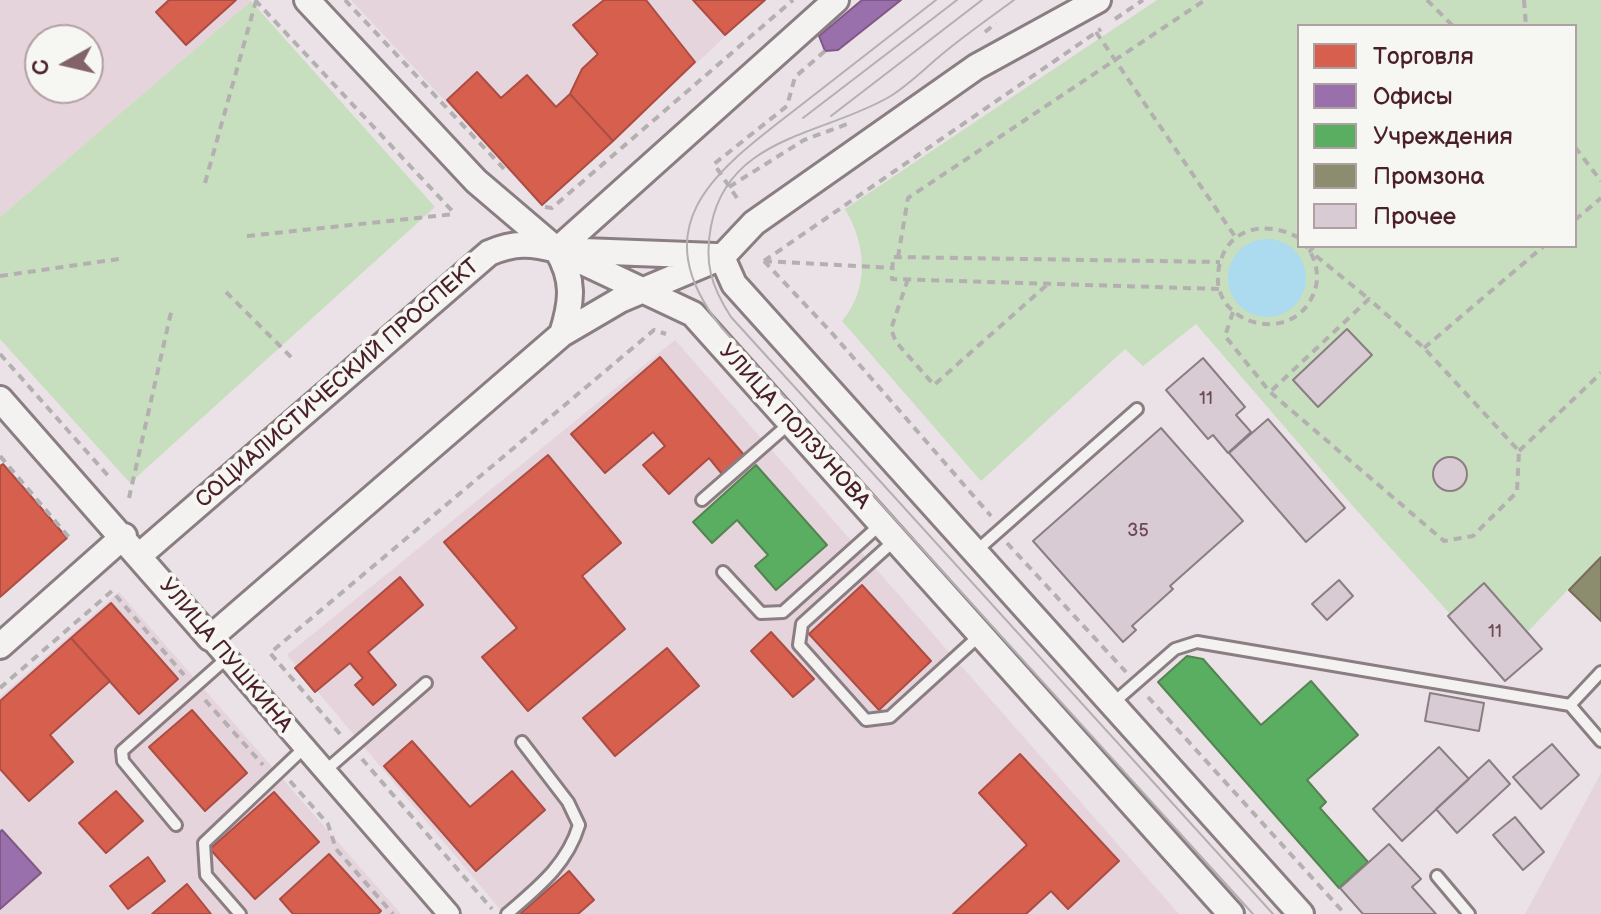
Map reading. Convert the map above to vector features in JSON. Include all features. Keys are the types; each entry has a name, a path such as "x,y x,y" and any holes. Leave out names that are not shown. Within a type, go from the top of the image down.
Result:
{"street":[{"name":"УЛИЦА ПОЛЗУНОВА","path":"307,0 476,181 557,250 693,314 1231,914"},
{"path":"557,250 836,0"},
{"path":"210,638 562,334 643,291 722,257 740,234 976,67 1098,0"},
{"name":"СОЦИАЛИСТИЧЕСКИЙ ПРОСПЕКТ","path":"140,555 489,253 514,244 532,243 557,250"},
{"path":"557,250 722,257"},
{"path":"557,250 572,285 562,334"},
{"path":"722,257 734,284 1301,914"},
{"name":"УЛИЦА ПУШКИНА","path":"0,399 124,536 449,914"},
{"path":"0,646 124,536"}],"lane":[{"path":"973,553 1137,409"},
{"path":"702,500 790,423"},
{"path":"723,572 761,613 783,612 888,532"},
{"path":"888,532 802,624 799,645 866,720 890,717 981,634"},
{"path":"1111,705 1175,649 1197,642 1570,705 1601,741"},
{"path":"176,825 123,761 122,751 227,658"},
{"path":"1570,705 1601,672"},
{"path":"324,771 426,683"},
{"path":"507,914 558,868 574,842 579,825 568,802 522,742"},
{"path":"240,914 206,875 204,843 304,748"},
{"path":"1437,876 1469,914"}],"path":[{"path":"345,0 508,174"},
{"path":"540,207 552,208 793,0"},
{"path":"764,261 1143,0"},
{"path":"898,257 908,198 1205,0"},
{"path":"1427,0 1451,24"},
{"path":"1524,0 1526,24"},
{"path":"205,183 255,1"},
{"path":"247,236 455,214 255,1"},
{"path":"1440,24 1442,17"},
{"path":"984,33 996,23"},
{"path":"1096,32 1236,238"},
{"path":"737,198 714,164 787,106 795,77 825,51"},
{"path":"729,187 804,140 859,120"},
{"path":"1577,150 1601,181"},
{"path":"1577,218 1601,198"},
{"path":"1297,237 1268,226 1251,229 1236,238 1220,262 1219,289 1233,312 1261,326 1292,320 1304,310 1317,282 1312,249"},
{"path":"1424,348 1542,248"},
{"path":"1312,249 1424,348 1519,451"},
{"path":"1219,289 892,279 893,257 1220,262"},
{"path":"0,276 119,259"},
{"path":"764,261 893,268"},
{"path":"764,261 989,509 998,533 1345,914"},
{"path":"908,279 891,329 896,342 934,385 1049,283"},
{"path":"226,292 295,361"},
{"path":"1270,392 1369,299"},
{"path":"129,498 172,308"},
{"path":"1233,312 1225,336 1270,392 1444,541 1473,536 1517,492 1519,451 1601,373"},
{"path":"496,914 270,653 654,330 666,334"},
{"path":"0,354 111,479"},
{"path":"0,456 72,541"},
{"path":"0,688 112,591 264,766 281,770 328,824 336,849 393,914"}],"shaded area":[{"path":"0,0 251,1 0,217"},
{"path":"351,0 765,0 542,205"},
{"path":"675,340 1179,914 504,914 287,655"},
{"path":"119,592 401,914 0,914 0,697"},
{"path":"1601,773 1601,914 1525,914"}],"green space":[{"path":"1157,0 1601,0 1601,555 1496,665 1351,504 1196,324 1143,366 1125,349 981,481 842,321 851,308 861,280 861,251 845,209"},
{"path":"251,1 435,207 130,483 0,339 0,217"}],"water":[{"path":"1259,239 1275,239 1289,245 1300,256 1306,278 1300,300 1289,311 1275,317 1259,317 1245,311 1234,300 1228,286 1228,270 1234,256 1245,245"}],"building: Торговля":[{"path":"169,0 236,0 186,45 156,12"},
{"path":"604,0 646,0 695,62 613,141 570,94 582,69 598,54 573,25"},
{"path":"693,0 765,0 725,35"},
{"path":"477,72 501,98 527,75 556,107 570,94 613,141 542,205 447,100"},
{"path":"660,357 744,455 722,474 709,458 669,494 643,465 665,446 653,432 605,473 571,434"},
{"path":"548,455 621,543 582,576 625,629 528,711 482,657 517,628 444,542"},
{"path":"3,464 67,538 0,597 0,466"},
{"path":"400,577 423,605 368,652 396,685 373,705 355,685 363,678 350,663 315,692 295,668"},
{"path":"862,585 931,661 879,710 809,634"},
{"path":"111,603 178,679 139,714 71,638"},
{"path":"771,632 814,679 793,697 751,651"},
{"path":"71,638 110,681 50,735 73,762 29,801 0,769 0,701"},
{"path":"667,648 699,686 615,756 583,718"},
{"path":"192,710 247,773 205,811 149,747"},
{"path":"412,741 470,807 512,771 545,810 476,871 384,766"},
{"path":"1020,754 1119,861 1068,909 1051,891 1026,914 953,914 1027,845 979,793"},
{"path":"116,791 143,821 106,853 79,823"},
{"path":"274,792 319,842 255,899 210,849"},
{"path":"329,854 381,911 378,914 293,914 280,899"},
{"path":"148,857 165,881 128,909 110,886"},
{"path":"569,871 594,900 578,914 520,914"},
{"path":"187,884 211,914 152,914"}],"building: Офисы":[{"path":"862,0 901,0 838,50 825,51 819,36"},
{"path":"2,830 41,873 0,909 0,832"}],"building: Учреждения":[{"path":"756,465 827,545 776,590 755,566 768,555 737,520 712,543 693,522"},
{"path":"1187,656 1203,659 1261,725 1311,681 1358,735 1307,780 1326,802 1320,808 1368,862 1339,888 1158,682"}],"building: Промзона":[{"path":"1601,557 1601,621 1569,590"}],"building: Прочее":[{"path":"1347,329 1372,355 1318,407 1293,380"},
{"path":"1203,358 1245,407 1236,415 1251,432 1228,453 1213,435 1208,439 1166,390"},
{"path":"1268,419 1345,508 1306,542 1229,453"},
{"path":"1161,428 1243,521 1170,586 1173,589 1132,626 1136,630 1123,642 1033,541"},
{"path":"1450,457 1462,462 1467,474 1462,486 1450,491 1438,486 1433,474 1438,462"},
{"path":"1339,580 1353,596 1327,620 1312,604"},
{"path":"1484,583 1542,649 1505,681 1448,616"},
{"path":"1430,693 1484,703 1479,731 1425,721"},
{"path":"1552,744 1579,775 1541,809 1513,777"},
{"path":"1439,747 1469,779 1402,841 1373,809"},
{"path":"1489,760 1510,784 1457,833 1436,809"},
{"path":"1515,817 1544,852 1523,870 1493,835"},
{"path":"1389,844 1421,879 1412,887 1436,914 1363,914 1340,888"}],"tram line":[{"path":"936,0 775,125 721,172 702,198 690,225 687,255 697,289 721,327 1253,914"},
{"path":"803,118 957,0"},
{"path":"831,116 982,0"},
{"path":"1014,0 889,97 782,142 737,173 721,196 711,226 708,251 711,274 718,295 731,317 1273,914"}]}
